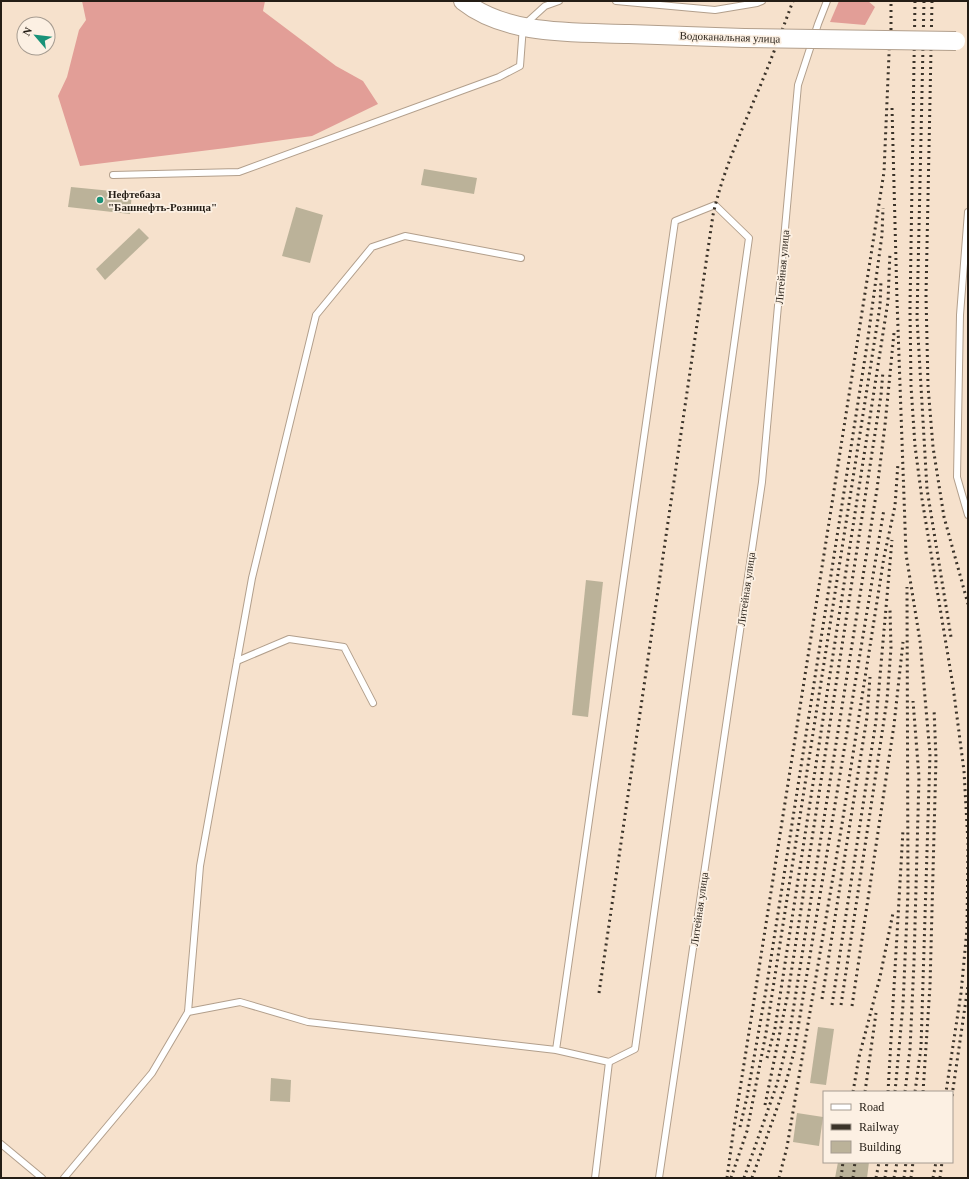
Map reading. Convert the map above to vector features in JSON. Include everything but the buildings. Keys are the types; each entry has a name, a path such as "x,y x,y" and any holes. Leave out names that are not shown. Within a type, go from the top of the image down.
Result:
{"main road":[{"name":"Водоканальная улица","path":"463,1 471,8 494,19 523,26 558,31 744,38 962,41"}],"lane":[{"path":"114,175 239,172 499,77 520,66 523,26 545,6 552,2 559,1"},
{"path":"616,1 715,10 762,1"},
{"name":"Литейная улица","path":"658,1178 762,482 798,85 827,1"},
{"path":"188,1012 240,1002 308,1022 556,1050 609,1062 634,1050 749,238 715,205 675,221 556,1050"},
{"path":"968,212 960,315 957,477 968,515"},
{"path":"64,1178 152,1073 188,1012 200,866 252,578 316,315 372,247 405,236 521,258"},
{"path":"237,661 289,639 344,647 373,703"},
{"path":"595,1178 609,1062"},
{"path":"1,1144 42,1178"}],"shaded area":[{"path":"82,1 265,1 263,11 336,66 363,81 378,104 312,136 80,166 58,96 67,77 79,30 86,20"},
{"path":"839,1 868,1 875,7 865,25 830,22"}],"railway":[{"path":"599,993 713,215 731,156 770,62 793,1"},
{"path":"891,1 891,36"},
{"path":"915,1 910,308 911,386 915,446 922,499 953,686 964,771 968,843 967,929 961,993 946,1091"},
{"path":"924,1 917,318 927,489 951,637"},
{"path":"932,1 926,295 928,386 933,447 944,517 968,604"},
{"path":"727,1178 884,172 890,31"},
{"path":"892,108 906,554 920,641 930,754 921,1047 915,1091"},
{"path":"740,1127 747,1097 766,990 867,345 882,235 883,208"},
{"path":"767,1058 775,1028 888,301 890,252"},
{"path":"731,1178 747,1131 766,1033 880,306 881,281"},
{"path":"744,1178 777,1084 789,1036 877,489 894,333"},
{"path":"765,1105 788,993 881,395 883,371"},
{"path":"779,1178 787,1147 842,824 884,557 895,506 898,463"},
{"path":"752,1178 785,1086 794,1052 884,509"},
{"path":"832,1005 876,721 892,540"},
{"path":"895,1091 903,1005 908,892 907,587"},
{"path":"841,1005 887,700 891,648 890,610"},
{"path":"852,1006 894,725 903,642"},
{"path":"822,999 867,717 870,677"},
{"path":"905,1091 910,1049 914,962 919,777 913,701"},
{"path":"923,1091 930,986 936,758 934,709"},
{"path":"888,1091 903,830"},
{"path":"853,1091 859,1057 880,977 893,913"},
{"path":"953,1091 968,986"},
{"path":"865,1091 876,1013"},
{"path":"841,1178 843,1163"},
{"path":"853,1178 855,1163"},
{"path":"876,1178 879,1163"},
{"path":"885,1178 887,1163"},
{"path":"894,1178 897,1163"},
{"path":"904,1178 906,1163"},
{"path":"911,1178 913,1163"},
{"path":"933,1178 936,1163"},
{"path":"940,1178 942,1163"}],"place":[{"name":"Нефтебаза \"Башнефть-Розница\"","path":"100,200"}]}
